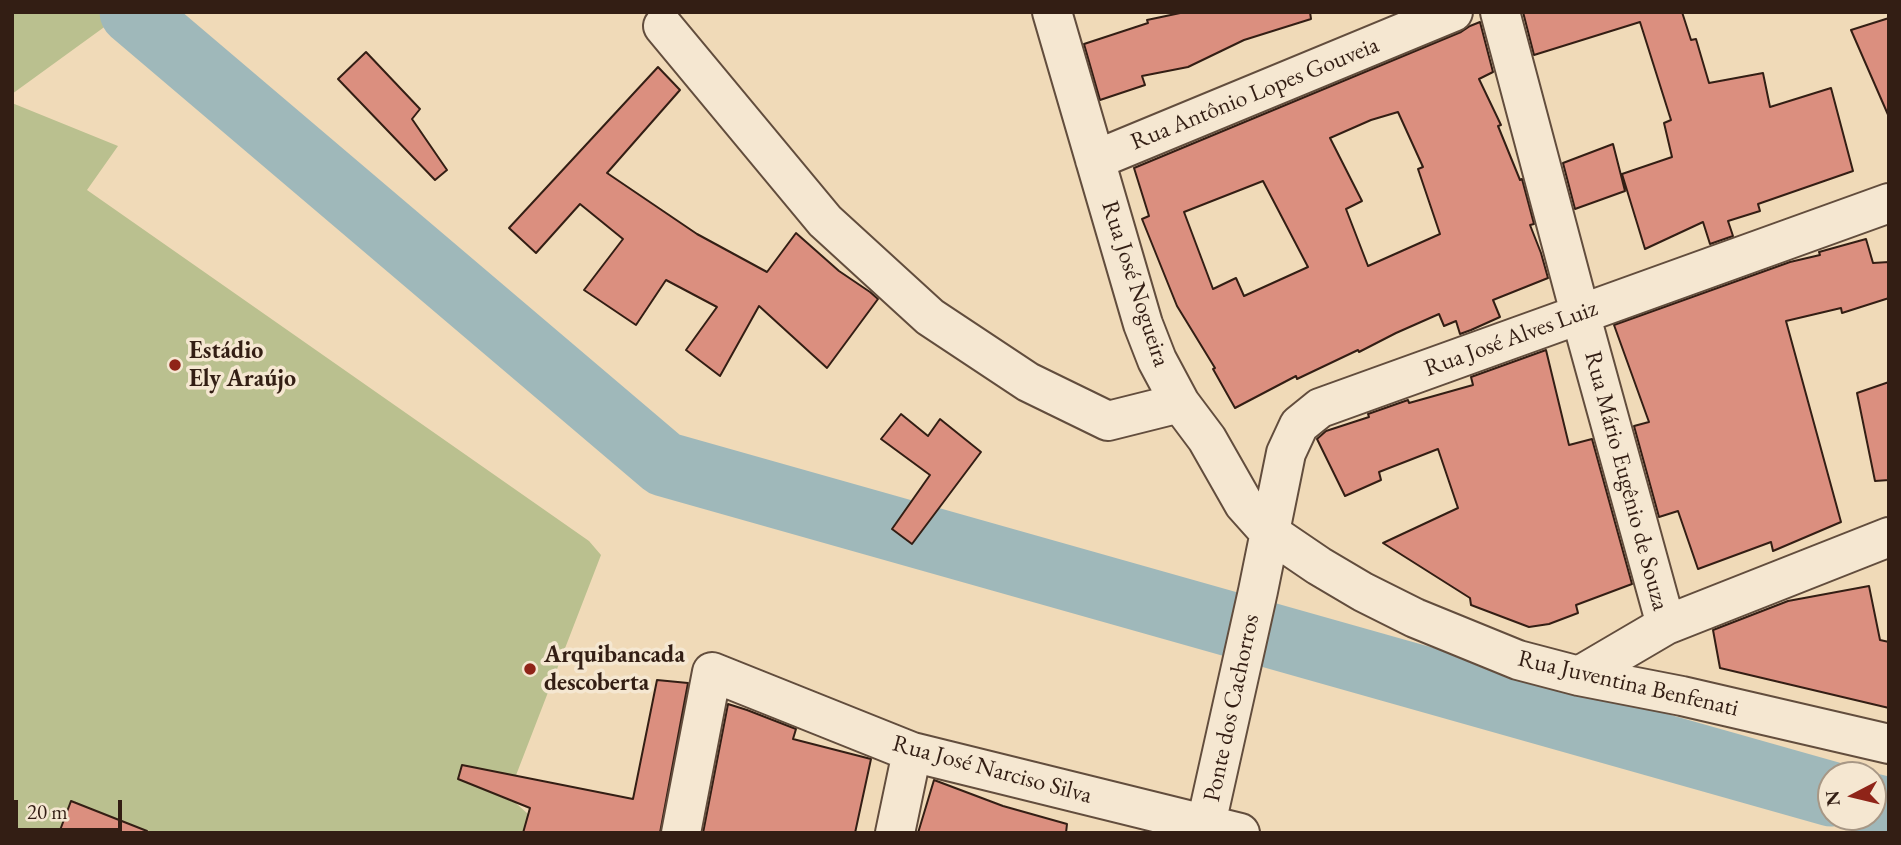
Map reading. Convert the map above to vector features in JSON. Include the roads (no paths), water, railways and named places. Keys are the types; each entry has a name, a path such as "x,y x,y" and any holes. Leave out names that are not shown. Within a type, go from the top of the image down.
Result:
{"street":[{"name":"Rua José Nogueira","path":"1052,12 1143,324 1157,360 1244,504 1269,532"},
{"name":"Rua Antônio Lopes Gouveia","path":"1096,160 1454,12"},
{"name":"Rua Mário Eugênio de Souza","path":"1500,12 1666,625"},
{"path":"663,26 825,221 930,317 1028,382 1108,421 1180,402"},
{"name":"Rua José Alves Luiz","path":"1258,591 1286,453 1299,425 1320,408 1889,203"},
{"name":"Rua Juventina Benfenati","path":"1269,532 1352,585 1415,618 1518,660 1578,676 1682,696 1889,744"},
{"path":"1578,676 1666,625 1889,537"},
{"name":"Ponte dos Cachorros","path":"1216,830 1217,779 1258,591"},
{"name":"Rua José Narciso Silva","path":"681,833 712,672 912,752 1216,830"},
{"path":"895,833 912,752"}],"waterway":[{"path":"132,12 664,464 1817,790"}],"place":[{"name":"Estádio Ely Araújo","path":"175,365"},
{"name":"Arquibancada descoberta","path":"530,669"}]}
